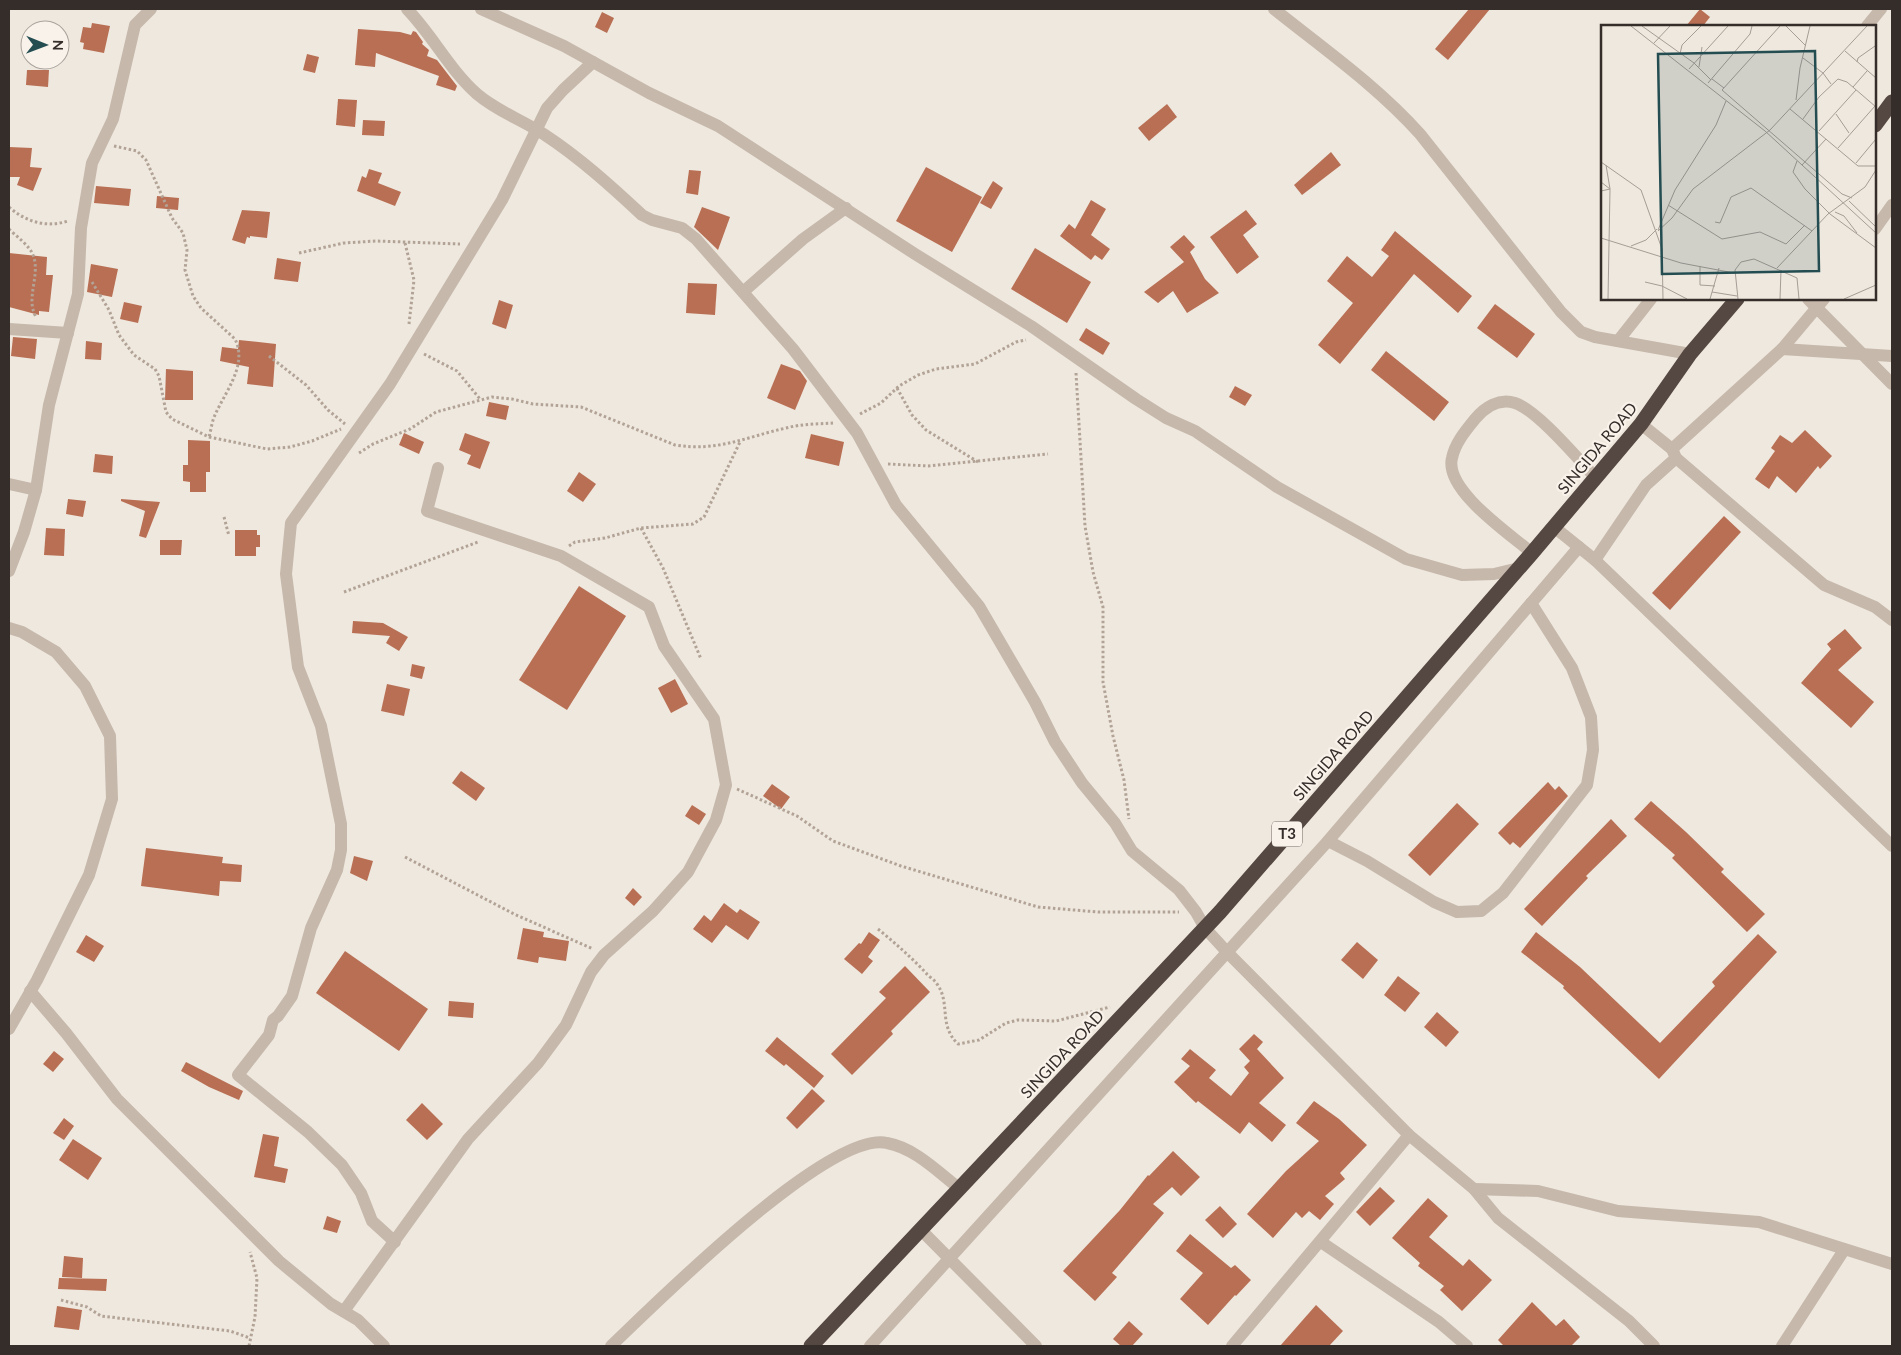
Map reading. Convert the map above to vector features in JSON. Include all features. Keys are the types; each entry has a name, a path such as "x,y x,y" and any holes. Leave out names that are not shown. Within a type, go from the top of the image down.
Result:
{"highway":[{"path":"1876,124 1892,102"},
{"name":"SINGIDA ROAD","path":"811,1346 1205,928 1554,528 1641,424 1690,354 1736,300"}],"street":[{"path":"9,571 24,532 36,490 49,405 78,294 82,217 92,163 113,119 135,25 151,9"},
{"path":"408,9 458,76 478,95 498,110 536,129 578,158 642,215 652,220 682,228 696,238 793,349 848,420 896,505 979,606 1035,702 1055,742 1082,783 1115,822 1128,845 1179,890 1196,912 1205,928 1227,952 1409,1135 1474,1189 1498,1218 1629,1321 1654,1346"},
{"path":"481,9 548,39 718,126 915,254 1031,326 1166,418 1195,431 1277,487 1406,559 1462,575 1494,574 1519,568"},
{"path":"1274,9 1382,94 1401,113 1567,318 1581,332 1595,337 1690,354"},
{"path":"1868,25 1881,9"},
{"path":"395,1242 372,1221 361,1193 342,1165 308,1132 238,1075 269,1035 273,1020 292,996 311,928 338,870 341,850 341,824 321,726 298,668 286,574 291,523 390,384 410,352 502,200 547,108 593,62"},
{"path":"1876,228 1892,205"},
{"path":"743,292 803,239 846,208"},
{"path":"1618,341 1650,300"},
{"path":"1595,560 1646,484 1674,453 1782,349 1821,303 1861,354 1892,384"},
{"path":"9,329 68,333"},
{"path":"1782,349 1892,356"},
{"path":"1532,553 1472,502 1455,481 1451,459 1462,434 1482,412 1498,402 1515,403 1526,409 1543,423 1596,478"},
{"path":"1641,424 1824,585 1875,607 1892,620"},
{"path":"344,1312 468,1139 538,1063 560,1033 591,972 604,955 653,911 688,872 716,820 726,785 714,719 664,646 649,607 561,556 427,511 438,468"},
{"path":"9,484 36,490"},
{"path":"1554,528 1595,560 1892,846"},
{"path":"870,1346 1328,840 1579,547"},
{"path":"1328,840 1367,861 1434,902 1457,912 1481,911 1504,893 1587,785 1593,750 1591,718 1572,668 1531,603"},
{"path":"9,628 22,632 56,652 85,686 110,736 112,799 89,875 9,1028"},
{"path":"30,991 66,1033 117,1099 279,1261 331,1304 358,1320 384,1346"},
{"path":"1232,1346 1409,1135"},
{"path":"611,1346 714,1248 833,1158 863,1144 886,1142 909,1150 960,1189"},
{"path":"1474,1189 1538,1191 1618,1211 1746,1220 1778,1226 1844,1250 1892,1264"},
{"path":"921,1230 1036,1346"},
{"path":"1321,1242 1432,1317 1467,1346"},
{"path":"1782,1346 1844,1250"}],"path":[{"path":"100,144 124,147 137,151 146,160 172,218 183,233 187,250 185,270 192,296 200,308 230,334 238,344 237,370 214,416 209,437"},
{"path":"9,207 24,218 42,225 60,224 82,217"},
{"path":"9,229 33,254 35,268 32,311 43,330"},
{"path":"300,254 344,243 475,244"},
{"path":"405,243 414,280 408,332 410,352 426,355 457,371 480,400"},
{"path":"81,265 109,310 119,335 134,355 155,369 159,376 166,412 172,419 209,437 266,449 290,447 312,442 348,426 328,410 306,385 270,356"},
{"path":"353,459 373,444 410,429 436,412 499,397 533,404 581,407 675,445 703,447 740,441 789,427 848,420 881,403 897,388 918,375 936,369 975,364 1016,342 1029,340"},
{"path":"1076,358 1076,389 1085,526 1093,572 1103,607 1103,682 1113,736 1124,780 1130,822 1128,845"},
{"path":"897,388 912,415 926,430 978,462"},
{"path":"561,556 574,542 605,538 641,528 693,524 700,521 711,504 740,441"},
{"path":"874,463 928,466 1048,454"},
{"path":"224,517 229,536"},
{"path":"641,528 663,568 701,659"},
{"path":"344,592 452,553 494,535"},
{"path":"726,785 797,816 833,841 901,866 1038,907 1098,912 1196,912"},
{"path":"405,857 514,914 604,955"},
{"path":"878,929 907,953 937,984 942,994 946,1026 951,1037 958,1044 979,1040 1006,1023 1018,1020 1056,1021 1111,1007"},
{"path":"243,1225 257,1278 255,1317 249,1346"},
{"path":"61,1300 88,1307 101,1316 230,1330 250,1338"}],"building":[{"path":"1469,9 1490,9 1448,60 1435,49"},
{"path":"1700,9 1710,17 1704,25 1687,25"},
{"path":"602,12 614,18 607,33 595,27"},
{"path":"92,23 110,26 104,53 83,49 84,43 80,42 83,27 91,28"},
{"path":"358,29 400,32 411,35 413,31 416,32 423,42 422,44 429,50 427,56 437,60 457,86 455,91 436,85 439,76 376,53 375,67 355,65"},
{"path":"307,54 319,57 315,73 303,70"},
{"path":"27,70 49,70 48,87 26,85"},
{"path":"338,99 357,100 355,127 336,125"},
{"path":"1167,104 1177,117 1149,141 1138,128"},
{"path":"363,120 385,121 384,136 362,135"},
{"path":"9,147 32,148 30,167 42,168 33,191 17,185 20,177 9,177"},
{"path":"1331,152 1341,165 1302,195 1294,185"},
{"path":"926,167 982,197 952,252 896,221"},
{"path":"369,169 382,173 378,183 401,192 395,206 357,191 362,176 366,178"},
{"path":"689,170 701,171 698,195 686,193"},
{"path":"993,181 1003,188 991,209 980,203"},
{"path":"96,186 131,189 129,206 94,203"},
{"path":"157,196 179,198 178,210 156,208"},
{"path":"1091,200 1106,209 1091,235 1110,249 1102,260 1095,255 1091,260 1060,236 1069,224 1075,229"},
{"path":"702,207 730,217 718,250 694,227"},
{"path":"242,210 270,212 267,238 250,236 250,238 247,237 245,244 232,240"},
{"path":"1246,210 1257,224 1243,235 1259,257 1237,274 1210,237"},
{"path":"1395,231 1472,296 1458,313 1414,274 1340,364 1318,345 1353,303 1327,281 1347,256 1372,277 1389,256 1381,250"},
{"path":"1184,235 1195,247 1190,252 1205,279 1219,293 1187,313 1173,291 1158,303 1144,292 1184,262 1170,247"},
{"path":"1035,248 1091,282 1067,323 1011,289"},
{"path":"9,253 47,257 46,275 53,275 49,312 39,311 39,315 9,307"},
{"path":"277,258 301,262 298,282 274,279"},
{"path":"91,264 118,269 112,297 87,292"},
{"path":"688,283 717,284 715,315 686,313"},
{"path":"499,300 513,305 506,329 492,324"},
{"path":"124,302 142,306 138,323 120,319"},
{"path":"1495,304 1535,334 1517,358 1477,328"},
{"path":"1086,328 1110,343 1103,355 1079,340"},
{"path":"13,337 37,339 35,359 11,356"},
{"path":"239,340 276,344 273,387 247,384 249,367 220,361 222,347 238,349"},
{"path":"86,341 102,343 101,360 85,359"},
{"path":"1386,351 1449,402 1434,421 1371,370"},
{"path":"781,364 800,371 807,381 795,410 767,398"},
{"path":"166,369 193,371 193,400 165,400"},
{"path":"1235,386 1252,395 1245,406 1229,397"},
{"path":"489,402 509,406 506,420 486,416"},
{"path":"1805,430 1832,456 1820,469 1818,466 1796,493 1777,476 1769,489 1755,479 1775,451 1771,448 1780,435 1792,443"},
{"path":"404,433 424,442 419,454 399,445"},
{"path":"465,433 490,442 480,469 467,464 471,455 459,450"},
{"path":"811,434 844,442 839,466 805,458"},
{"path":"188,440 210,441 210,472 206,472 206,492 190,492 190,482 183,481 183,465 188,465"},
{"path":"95,454 113,456 112,474 93,472"},
{"path":"579,472 596,484 583,502 567,491"},
{"path":"68,499 86,501 83,517 66,514"},
{"path":"121,499 160,502 146,538 139,536 145,511 121,501"},
{"path":"1724,516 1741,532 1670,610 1652,593"},
{"path":"46,528 65,529 64,556 44,555"},
{"path":"235,530 257,530 257,535 260,535 260,547 256,547 256,556 235,556"},
{"path":"160,540 182,540 181,555 160,555"},
{"path":"579,586 626,616 567,710 519,680"},
{"path":"353,621 383,623 408,637 399,651 386,643 390,636 352,633"},
{"path":"1845,629 1862,648 1838,670 1874,702 1851,728 1801,683 1831,649 1827,644"},
{"path":"412,664 425,667 422,679 410,676"},
{"path":"675,679 688,704 671,713 658,688"},
{"path":"387,684 410,689 404,716 381,711"},
{"path":"461,771 485,788 476,801 452,783"},
{"path":"1548,782 1555,790 1559,786 1568,796 1520,848 1513,842 1510,845 1498,833"},
{"path":"772,784 790,797 781,809 763,796"},
{"path":"1651,801 1724,869 1721,872 1765,914 1747,932 1672,858 1675,855 1634,819"},
{"path":"1457,803 1479,824 1430,876 1408,855"},
{"path":"692,805 706,814 699,825 685,816"},
{"path":"1611,819 1627,836 1586,876 1588,878 1542,926 1524,909"},
{"path":"146,848 223,857 222,863 242,865 241,882 220,881 219,896 141,886"},
{"path":"354,856 373,861 367,881 350,873"},
{"path":"633,888 642,897 634,906 625,898"},
{"path":"724,903 737,913 740,909 760,922 748,940 726,925 712,943 693,929 704,915 711,921"},
{"path":"523,928 544,932 543,937 569,941 566,961 539,957 538,963 517,959"},
{"path":"869,932 880,940 868,957 873,961 862,974 844,959 859,943 861,944"},
{"path":"1536,932 1580,967 1660,1043 1715,986 1712,982 1758,934 1777,952 1659,1079 1563,988 1564,986 1521,952"},
{"path":"86,935 104,946 94,962 76,952"},
{"path":"1357,942 1378,960 1363,979 1341,960"},
{"path":"345,951 428,1009 399,1051 316,993"},
{"path":"905,966 930,992 891,1031 893,1034 852,1075 831,1054 886,998 879,992"},
{"path":"1398,976 1420,993 1405,1012 1384,995"},
{"path":"449,1001 474,1003 473,1018 448,1016"},
{"path":"1437,1012 1459,1032 1446,1047 1424,1027"},
{"path":"1254,1034 1263,1042 1257,1049 1284,1078 1259,1103 1286,1125 1272,1142 1249,1122 1240,1134 1198,1101 1196,1103 1174,1082 1190,1066 1181,1059 1190,1049 1216,1070 1209,1078 1231,1096 1249,1073 1244,1067 1250,1061 1239,1049"},
{"path":"777,1037 824,1076 814,1088 786,1064 784,1066 765,1051"},
{"path":"54,1051 64,1059 53,1072 43,1064"},
{"path":"186,1062 243,1091 239,1100 209,1087 181,1071"},
{"path":"812,1089 825,1101 797,1129 786,1118"},
{"path":"1314,1101 1339,1119 1367,1145 1340,1173 1345,1179 1325,1196 1334,1204 1320,1220 1309,1211 1302,1218 1296,1212 1273,1238 1247,1214 1286,1171 1319,1141 1296,1123"},
{"path":"422,1103 443,1124 427,1140 406,1120"},
{"path":"64,1118 74,1126 64,1140 53,1133"},
{"path":"263,1134 279,1137 274,1166 288,1169 285,1183 254,1177"},
{"path":"73,1139 102,1158 88,1180 59,1160"},
{"path":"1173,1151 1200,1177 1181,1196 1172,1187 1153,1204 1164,1213 1112,1273 1117,1277 1095,1301 1063,1271 1120,1210 1148,1175"},
{"path":"1380,1187 1395,1201 1370,1226 1356,1212"},
{"path":"1428,1198 1448,1216 1429,1237 1463,1266 1469,1259 1492,1280 1462,1311 1440,1290 1444,1286 1418,1266 1420,1263 1392,1238"},
{"path":"1220,1206 1237,1224 1223,1238 1205,1220"},
{"path":"327,1216 341,1221 337,1233 323,1229"},
{"path":"1190,1234 1231,1268 1235,1265 1251,1280 1208,1325 1180,1299 1203,1273 1176,1251"},
{"path":"64,1256 83,1258 82,1278 62,1277"},
{"path":"59,1278 107,1279 106,1291 58,1289"},
{"path":"1532,1302 1556,1326 1564,1319 1580,1337 1571,1346 1504,1346 1498,1340"},
{"path":"1316,1305 1343,1331 1329,1346 1280,1346"},
{"path":"57,1306 82,1310 79,1330 54,1327"},
{"path":"1129,1321 1143,1334 1132,1346 1121,1346 1113,1339"}]}
